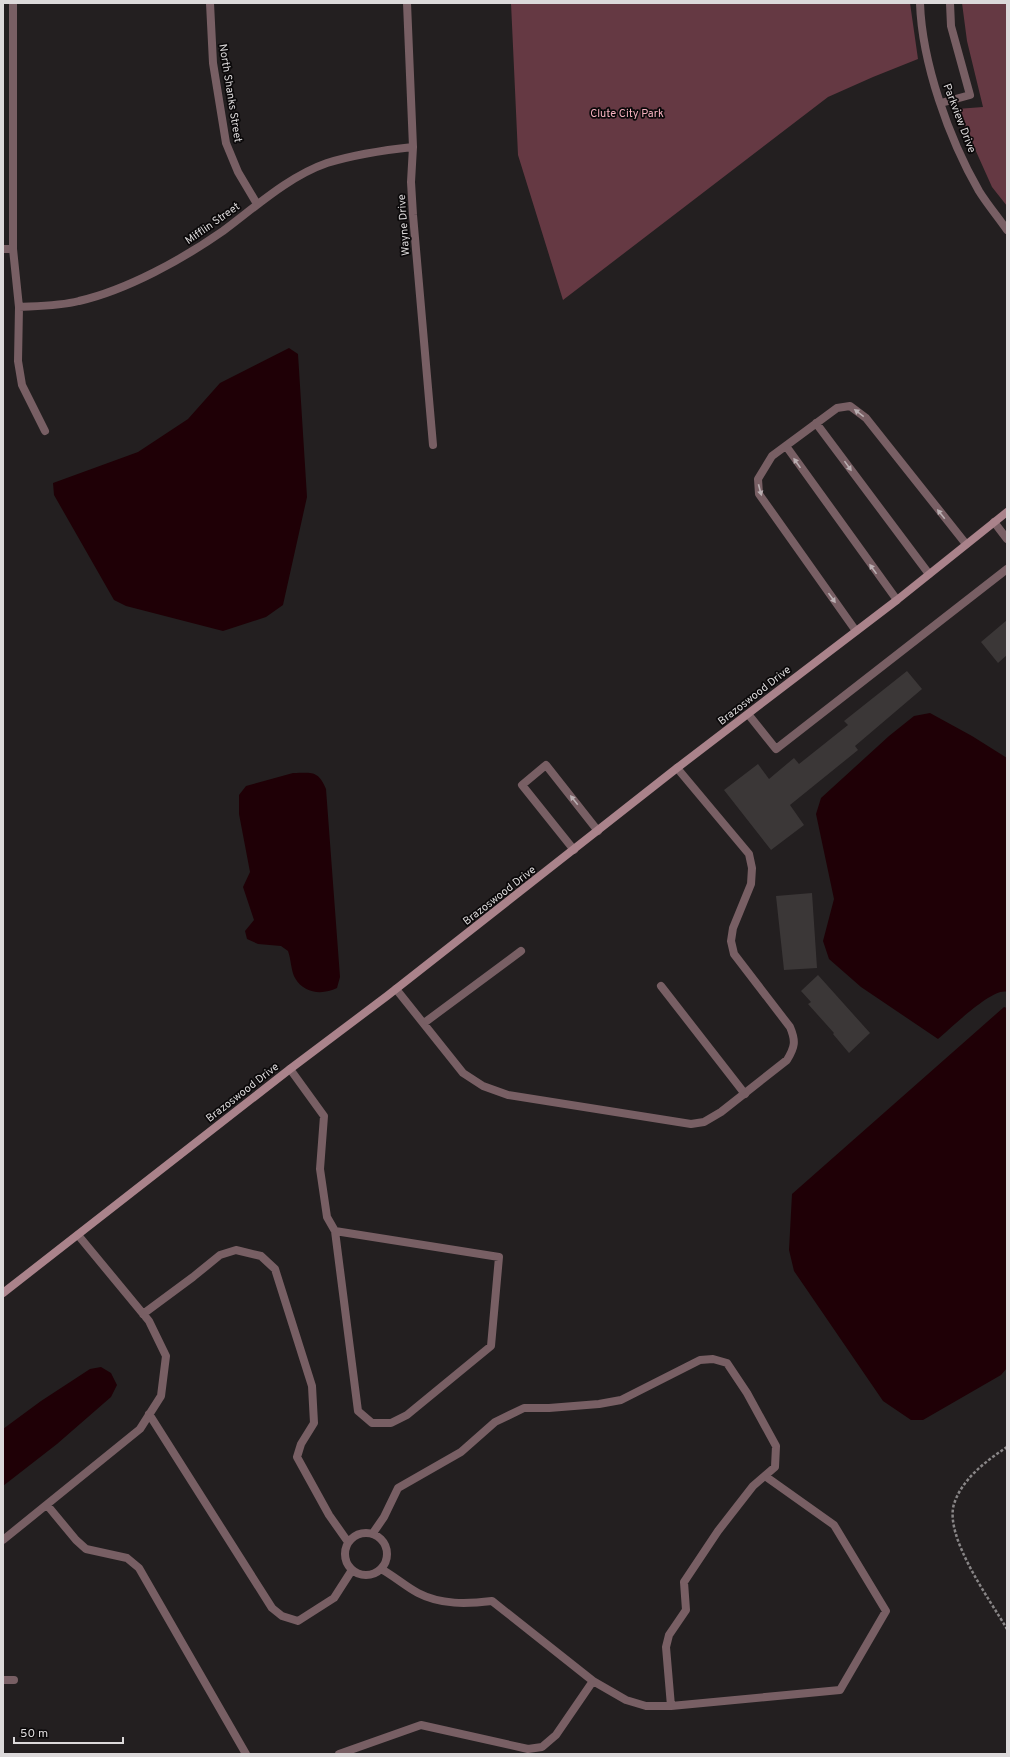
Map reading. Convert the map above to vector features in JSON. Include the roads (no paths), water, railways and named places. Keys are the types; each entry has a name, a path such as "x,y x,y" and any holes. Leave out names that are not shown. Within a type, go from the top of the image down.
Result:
{"street":[{"path":"13,3 13,249 19,307 18,361 22,385 45,431"},
{"name":"North Shanks Street","path":"210,3 213,63 226,143 238,172 257,204"},
{"name":"Wayne Drive","path":"408,3 413,147 413,215 433,445"},
{"name":"Parkview Drive","path":"920,3 929,64 949,126 979,191 1007,230"},
{"path":"941,103 970,95 951,26 950,3"},
{"name":"Mifflin Street","path":"19,307 78,301 109,292 139,280 222,231 257,204 297,178 326,164 388,150 413,147"},
{"path":"3,249 13,249"},
{"path":"856,630 759,494 758,479 772,456 836,408 850,406 866,418 966,544"},
{"path":"816,423 929,574"},
{"path":"786,446 897,600"},
{"name":"Brazoswood Drive","path":"3,1293 290,1069 396,989 677,768 897,600 1007,512"},
{"path":"994,522 1007,539"},
{"path":"748,714 776,748 1007,569"},
{"path":"574,850 522,784 546,765 598,831"},
{"path":"396,989 463,1073 483,1086 508,1095 691,1124 704,1122 716,1116 745,1094 787,1060 793,1051 794,1039 790,1027 734,954 731,941 733,928 751,884 752,868 749,854 677,768"},
{"path":"424,1023 521,950"},
{"path":"661,986 745,1094"},
{"path":"290,1069 324,1116 320,1169 327,1217 335,1231 358,1411 372,1423 391,1423 407,1415 491,1346 499,1256 335,1231"},
{"path":"3,1540 140,1429 161,1396 166,1356 149,1321 78,1235"},
{"path":"143,1314 220,1256 236,1250 261,1256 275,1269 312,1386 314,1423 301,1444 298,1457 329,1515 348,1542"},
{"path":"373,1533 384,1517 398,1488 461,1452 495,1422 524,1408 549,1408 599,1404 621,1400 700,1360 713,1359 727,1362 747,1393 776,1446 775,1467 753,1486 718,1531 684,1582 686,1610 669,1635 666,1647 671,1706"},
{"path":"149,1414 272,1608 282,1616 298,1621 315,1611 334,1598 352,1570"},
{"path":"381,1569 418,1593 443,1602 469,1603 492,1600 593,1681 633,1702 646,1706 671,1706 840,1690 886,1611 834,1525 765,1476"},
{"path":"47,1505 76,1540 86,1549 127,1558 139,1568 246,1754"},
{"path":"359,1533 373,1533 384,1542 387,1549 387,1556 381,1569 370,1575 358,1574 352,1570 345,1560 344,1554 348,1542 359,1533"},
{"path":"3,1680 14,1680"},
{"path":"339,1754 421,1725 528,1749 542,1747 556,1735 593,1681"}],"park label":[{"name":"Clute City Park","path":"627,113"}]}
